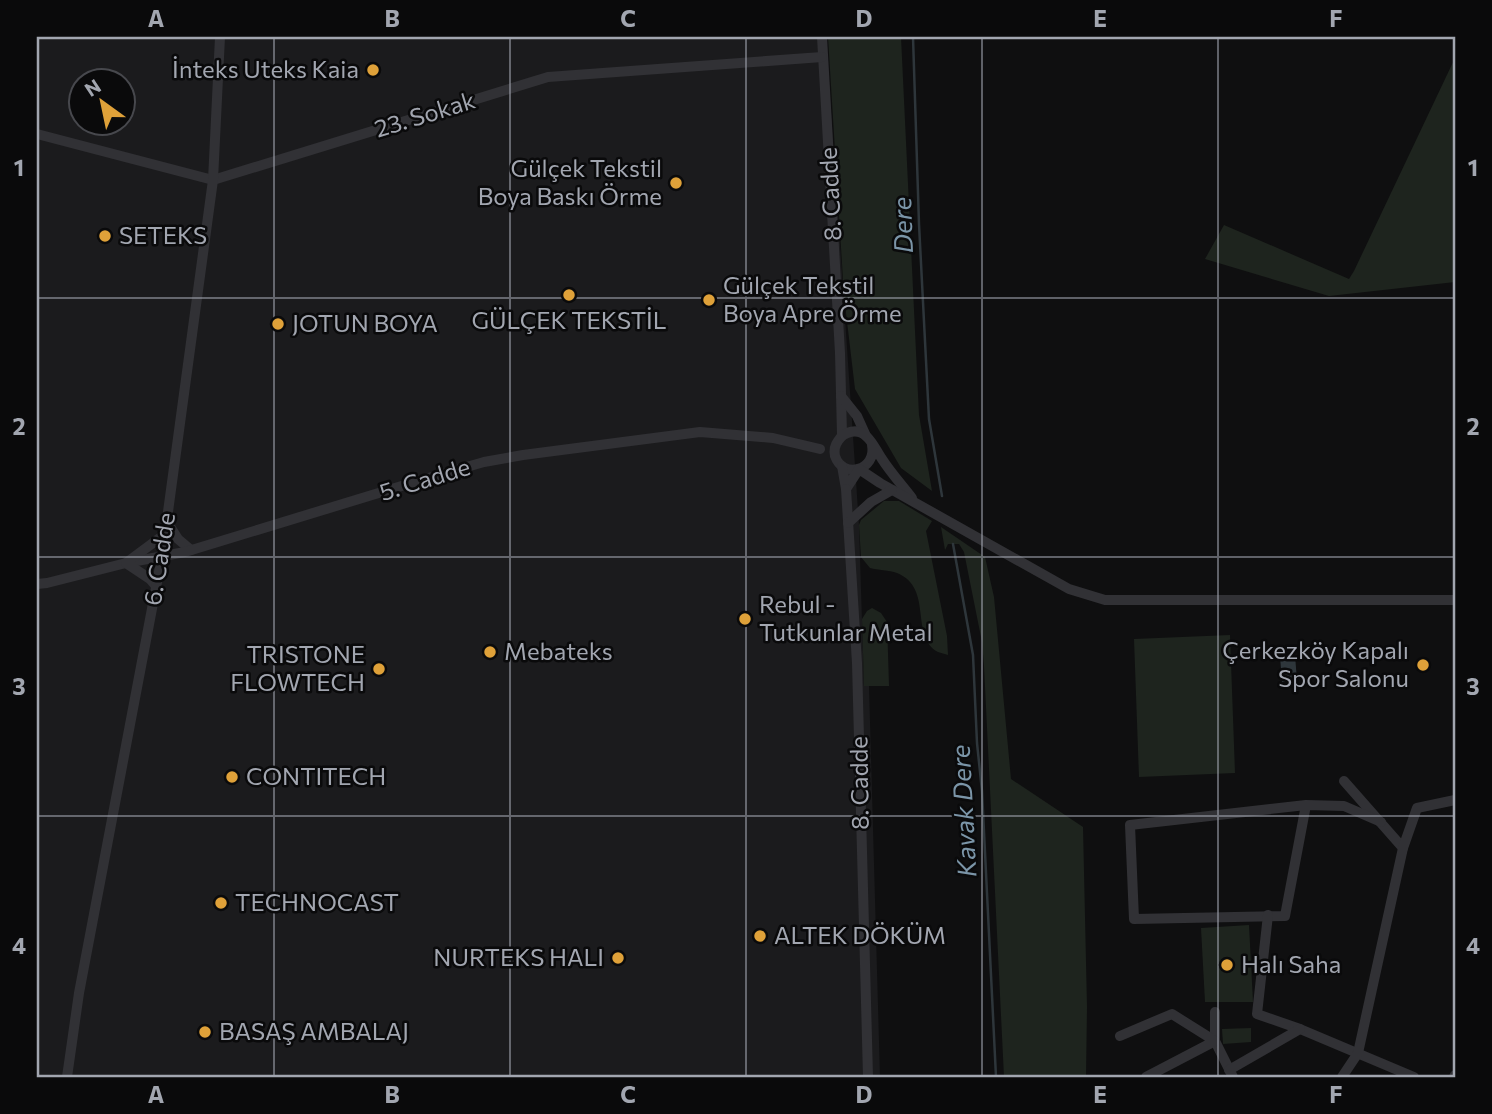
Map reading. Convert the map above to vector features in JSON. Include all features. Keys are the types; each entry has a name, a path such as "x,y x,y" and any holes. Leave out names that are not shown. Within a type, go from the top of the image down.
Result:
{"street":[{"name":"6. Cadde","path":"67,1077 79,992 167,522 213,180 219,37"},
{"name":"8. Cadde","path":"822,37 839,340 839,440"},
{"name":"23. Sokak","path":"213,180 548,78 822,57"},
{"path":"37,134 213,180"},
{"path":"841,396 857,416 891,473 916,503"},
{"name":"5. Cadde","path":"37,584 191,550 431,477 484,462 523,455 700,432 773,438 820,449"},
{"path":"846,489 859,469 868,464 873,455 869,440 857,432 847,433 820,449 847,469 859,469 1069,589 1105,600 1455,600"},
{"path":"839,440 834,451 840,464"},
{"name":"8. Cadde","path":"840,464 846,489 857,663 868,1077"},
{"path":"848,523 871,502 892,490"},
{"path":"167,522 178,539 191,550"},
{"path":"156,586 126,564 165,534"},
{"path":"1344,781 1403,848"},
{"path":"1342,1077 1358,1053 1403,848 1417,808 1455,800"},
{"path":"1306,805 1284,915 1134,919 1130,825 1306,805 1344,806 1381,822"},
{"path":"1268,915 1256,1014 1300,1029 1414,1077"},
{"path":"1214,1041 1215,1012"},
{"path":"1120,1036 1172,1014 1214,1041 1231,1073 1300,1029"},
{"path":"1146,1077 1214,1041"}],"shaded area":[{"path":"37,37 826,37 859,525 864,686 869,686 880,1077 37,1077"},
{"path":"828,37 901,37 919,415 932,491 901,468 855,389 844,296"},
{"path":"1455,58 1455,282 1329,296 1205,259 1224,225 1349,279"},
{"path":"884,501 899,501 932,521 926,531 947,636 948,655 929,645 922,624 919,600 908,580 894,572 870,568 861,557 861,520"},
{"path":"941,527 985,557 994,597 1011,779 1083,827 1086,1077 1004,1077 982,642 964,552 959,544 948,544 945,550"},
{"path":"872,608 881,613 887,622 889,686 864,686 862,619"},
{"path":"1230,635 1235,773 1139,777 1134,639"},
{"path":"1295,655 1297,681 1282,682 1280,656"},
{"name":"Halı Saha","path":"1249,925 1253,1002 1205,1002 1201,928"},
{"path":"1251,1028 1251,1042 1223,1044 1222,1029"}],"waterway":[{"name":"Dere","path":"913,37 929,419 942,496"},
{"name":"Kavak Dere","path":"953,544 973,655 996,1077"}],"place":[{"name":"İnteks Uteks Kaia","path":"373,70"},
{"name":"Gülçek Tekstil Boya Baskı Örme","path":"676,183"},
{"name":"SETEKS","path":"105,236"},
{"name":"GÜLÇEK TEKSTİL","path":"569,295"},
{"name":"Gülçek Tekstil Boya Apre Örme","path":"709,300"},
{"name":"JOTUN BOYA","path":"278,324"},
{"name":"Rebul - Tutkunlar Metal","path":"745,619"},
{"name":"Mebateks","path":"490,652"},
{"name":"Çerkezköy Kapalı Spor Salonu","path":"1423,665"},
{"name":"TRISTONE FLOWTECH","path":"379,669"},
{"name":"CONTITECH","path":"232,777"},
{"name":"TECHNOCAST","path":"221,903"},
{"name":"ALTEK DÖKÜM","path":"760,936"},
{"name":"NURTEKS HALI","path":"618,958"},
{"name":"Halı Saha","path":"1227,965"},
{"name":"BASAŞ AMBALAJ","path":"205,1032"}]}
